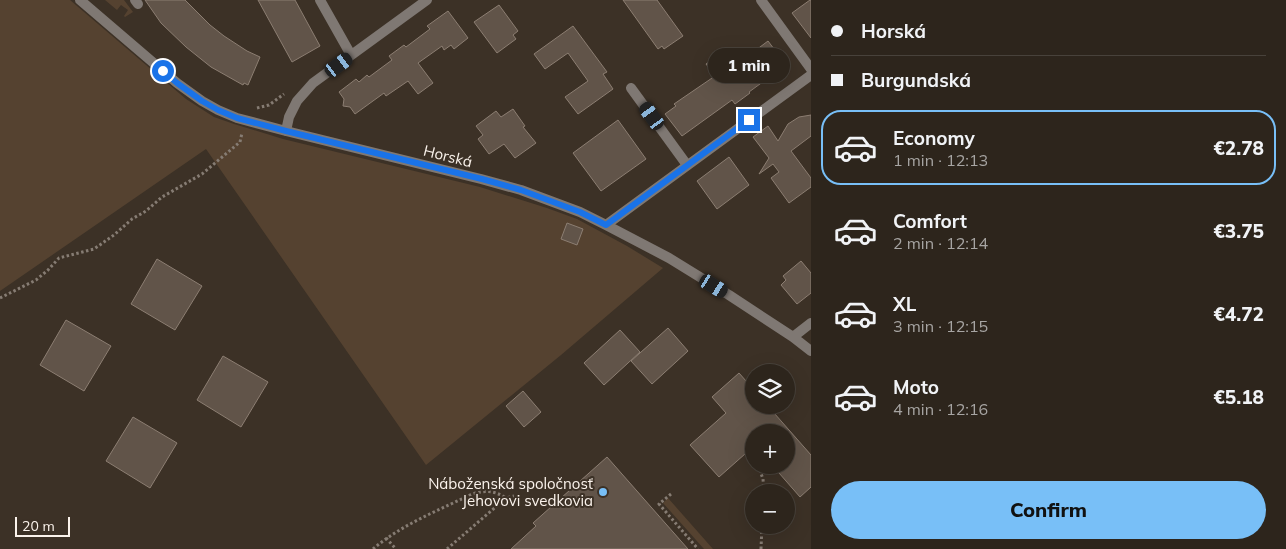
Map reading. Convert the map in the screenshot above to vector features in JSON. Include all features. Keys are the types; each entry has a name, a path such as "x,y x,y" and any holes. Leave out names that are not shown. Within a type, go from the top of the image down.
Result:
{"street":[{"name":"Horská","path":"80,0 177,83 218,110 286,131 482,179 521,190 580,212 669,258 729,295 811,351"},
{"path":"320,0 351,55"},
{"path":"286,131 289,117 297,101 314,83 427,0"},
{"path":"761,0 811,69"},
{"path":"606,225 811,75"},
{"path":"631,88 687,165"},
{"path":"793,337 811,323"}],"path":[{"path":"251,108 264,107 288,91"},
{"path":"0,298 36,280 59,258 94,249 162,197 202,174 240,142 246,120"},
{"path":"374,549 386,538 401,529 477,492 495,492 506,498"},
{"path":"671,494 659,504 698,549"},
{"path":"447,549 506,498 514,496"},
{"path":"760,549 761,534"},
{"path":"386,538 396,549"}],"shaded area":[{"path":"0,0 70,0 186,99 214,117 283,139 480,187 547,208 577,219 663,268 561,355 426,465 206,149 0,291"},
{"path":"105,0 124,0 133,12 125,17 128,10 121,5 117,10"},
{"path":"668,498 713,549 704,549 663,503"}],"building":[{"path":"145,0 185,0 224,36 260,57 248,85 244,83 243,85 211,67 186,47 161,23"},
{"path":"258,0 295,0 320,46 292,62"},
{"path":"623,0 657,0 683,36 664,49 662,46 658,49"},
{"path":"811,0 811,38 792,13"},
{"path":"499,5 518,31 513,35 516,39 497,53 474,22"},
{"path":"448,11 468,38 454,49 451,45 444,50 442,46 418,63 433,83 418,94 408,81 386,96 384,93 355,114 350,107 343,106 344,99 339,92 356,79 359,82 367,75 369,77 392,60 389,56 404,45 406,47 430,29 427,26"},
{"path":"573,26 607,72 603,74 613,89 578,114 565,97 588,81 568,53 545,69 534,54"},
{"path":"768,41 786,65 735,104 732,100 682,136 665,114 676,106 674,104 715,76 706,64 721,53 736,73 760,55 756,50"},
{"path":"513,109 525,126 523,127 536,143 515,158 504,144 489,154 478,139 483,135 476,126 496,111 501,117"},
{"path":"811,115 811,136 791,151 811,178 811,187 789,203 771,178 779,172 773,164 759,174 769,158 753,137 768,126 778,141 788,124 799,117"},
{"path":"618,120 646,159 601,191 573,153"},
{"path":"729,157 749,185 717,209 697,181"},
{"path":"567,223 583,229 577,245 561,239"},
{"path":"157,259 202,286 175,330 131,304"},
{"path":"801,261 811,273 811,293 797,304 781,285 786,280 783,276"},
{"path":"66,320 111,346 84,391 40,365"},
{"path":"668,328 688,351 652,384 631,361"},
{"path":"620,330 640,352 604,385 584,363"},
{"path":"223,356 268,382 241,427 197,400"},
{"path":"739,373 745,380 745,414 775,414 784,424 745,424 745,454 719,477 690,445 726,413 712,397"},
{"path":"523,391 541,412 524,427 506,406"},
{"path":"133,417 177,443 150,488 106,461"},
{"path":"795,437 811,455 811,487 800,497 795,491 795,484 789,484 780,474 795,474"},
{"name":"Náboženská spoločnosť Jehovovi svedkovia","path":"607,457 688,549 511,549 536,526 533,523"}],"place":[{"name":"Náboženská spoločnosť Jehovovi svedkovia","path":"603,492"}],"route":[{"path":"163,71 202,101 237,118 521,190 551,200 606,225 749,120"}]}
